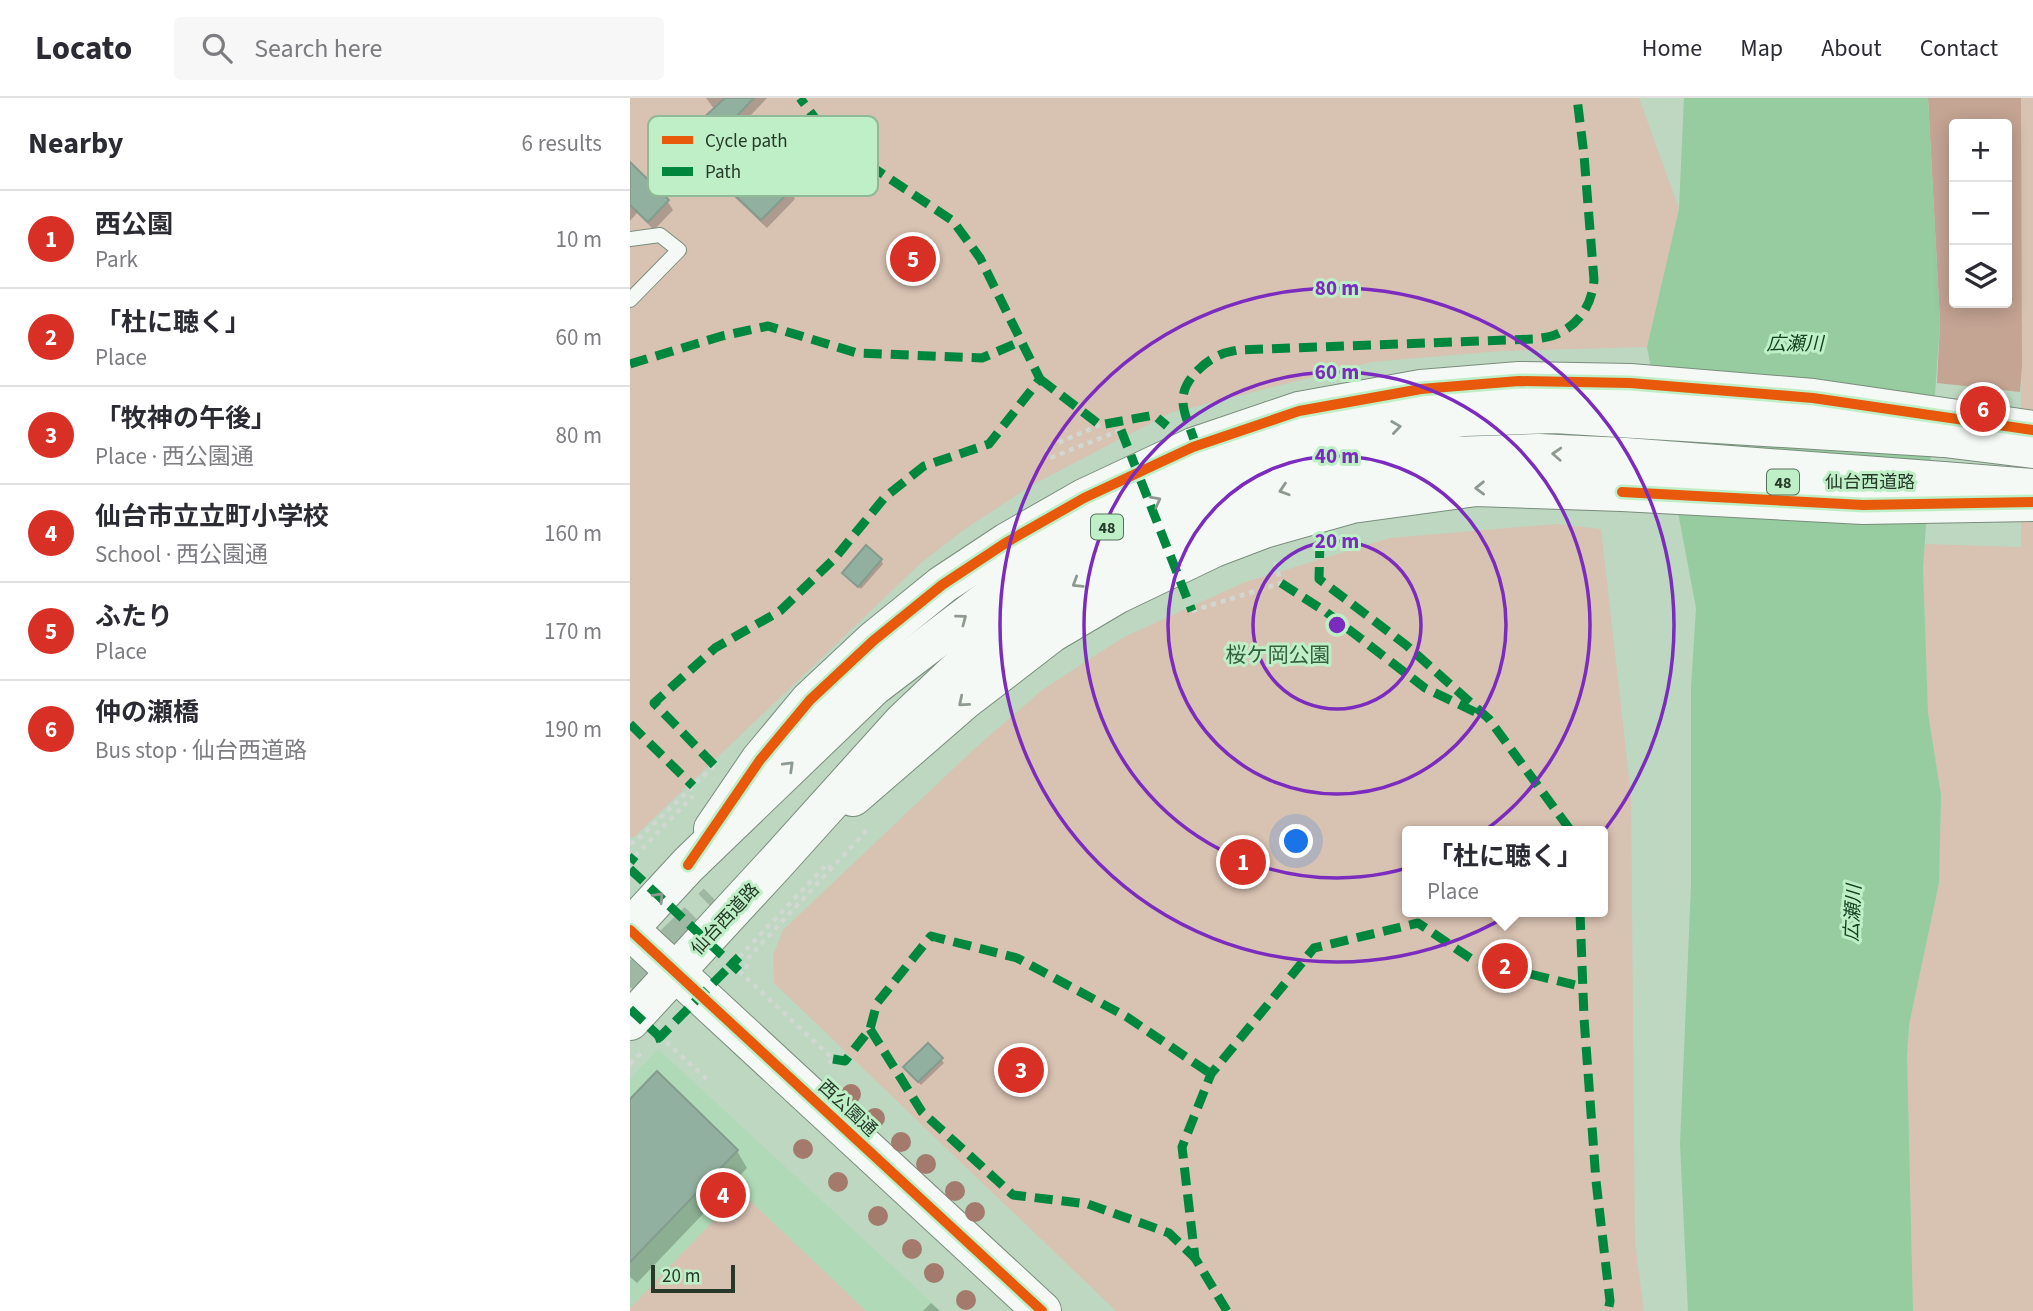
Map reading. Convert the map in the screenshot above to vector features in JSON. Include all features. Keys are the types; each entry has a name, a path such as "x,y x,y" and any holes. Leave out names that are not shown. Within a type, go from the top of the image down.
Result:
{"main road":[{"path":"1629,399 1813,398 2033,430"},
{"name":"48","path":"630,929 688,865 832,725 894,670 1003,588 1090,536 1178,489 1326,439 1464,417 1554,414 1629,399 2033,449"},
{"name":"仙台西道路","path":"675,972 903,722 963,665 1034,610 1133,548 1205,516 1343,472 1455,456 1538,453 1623,477"},
{"path":"1623,477 1863,505 2033,502"},
{"name":"48","path":"1623,477 1943,481 2033,488"},
{"name":"西公園通","path":"630,929 1042,1311"},
{"name":"48","path":"630,1021 675,972"}],"lane":[{"path":"630,239 660,234 679,250 630,300"}],"path":[{"path":"1100,425 1046,448 1050,458 1121,430"},
{"path":"1263,558 1273,555"},
{"path":"1192,611 1280,583 1275,562"},
{"path":"635,856 712,776"},
{"path":"746,969 749,957 873,823"},
{"path":"739,957 827,864 831,868"},
{"path":"739,971 833,1059 828,1065"},
{"path":"666,1042 710,1082"}],"shaded area":[{"path":"630,98 1639,98 1679,209 1647,347 1499,351 1372,362 1170,413 1032,485 965,529 922,562 634,837 630,837"},
{"path":"1928,98 2021,98 2020,392 1937,383 1940,322"},
{"path":"2021,98 2033,98 2033,1311 1913,1311 1907,1064 1909,1025 1939,883 1941,795 1928,713 1923,568 1925,544 2021,547"},
{"path":"1557,524 1601,529 1631,795 1635,1243 1644,1311 1116,1311 774,983 773,955 783,930 972,751 1042,690 1124,637 1243,583 1390,538"},
{"path":"658,1049 941,1311 630,1311 630,1079"},
{"path":"741,1192 866,1311 630,1311"}],"water":[{"name":"広瀬川","path":"1684,98 1928,98 1940,322 1923,568 1928,713 1941,795 1939,883 1909,1025 1907,1057 1913,1311 1688,1311 1680,1144 1691,886 1691,687 1696,608 1647,347 1679,209"}],"building":[{"path":"725,98 754,98 737,116 706,116"},
{"path":"630,162 648,180 648,196 665,196 669,200 648,222 630,205"},
{"path":"736,196 785,196 761,220"},
{"path":"866,545 882,559 858,587 842,573"},
{"path":"928,1043 943,1058 918,1082 903,1067"},
{"path":"657,1071 738,1150 630,1262 630,1099"}],"tunnel":[{"path":"630,987 717,902"}],"marked path":[{"path":"800,98 813,116"},
{"path":"1196,446 1184,410 1184,391 1197,371 1224,353 1238,350 1535,339 1555,335 1572,325 1591,297 1594,280 1577,98"},
{"path":"714,765 654,703 715,648 780,611 835,558 885,497 924,466 989,444 1040,379 980,258 953,221 878,171"},
{"path":"630,364 722,336 768,326 857,353 982,358 1022,341"},
{"path":"1040,379 1100,425 1154,415 1167,426"},
{"path":"1121,430 1192,611"},
{"path":"1320,540 1319,579 1406,645 1489,719 1567,826"},
{"path":"1281,583 1326,612 1425,688 1475,712"},
{"path":"630,724 693,786"},
{"path":"630,862 635,856"},
{"path":"630,869 739,971"},
{"path":"1580,917 1584,1018 1596,1181 1610,1301 1608,1311"},
{"path":"1227,1311 1195,1258 1182,1147 1211,1074 1314,948 1418,923 1473,960 1583,987"},
{"path":"833,1059 845,1061 870,1029 877,1003 931,936 1017,958 1127,1017 1211,1074"},
{"path":"655,1039 739,957"},
{"path":"630,1009 663,1040"},
{"path":"870,1029 922,1112 1013,1195 1088,1204 1169,1233 1195,1258"}],"cycle path":[{"path":"688,865 760,760 810,700 873,641 942,585 1007,542 1084,498 1193,447 1299,411 1421,389 1519,381 1630,383 1813,398 2033,430"},
{"path":"1622,492 1863,505 2033,502"},
{"path":"630,930 1042,1311"}],"place":[{"name":"ふたり","path":"913,259"},
{"name":"仲の瀬橋","path":"1983,409"},
{"name":"西公園","path":"1243,862"},
{"name":"「杜に聴く」","path":"1505,966"},
{"name":"「牧神の午後」","path":"1021,1070"},
{"name":"仙台市立立町小学校","path":"723,1195"}],"district":[{"name":"桜ケ岡公園","path":"1278,655"}]}
